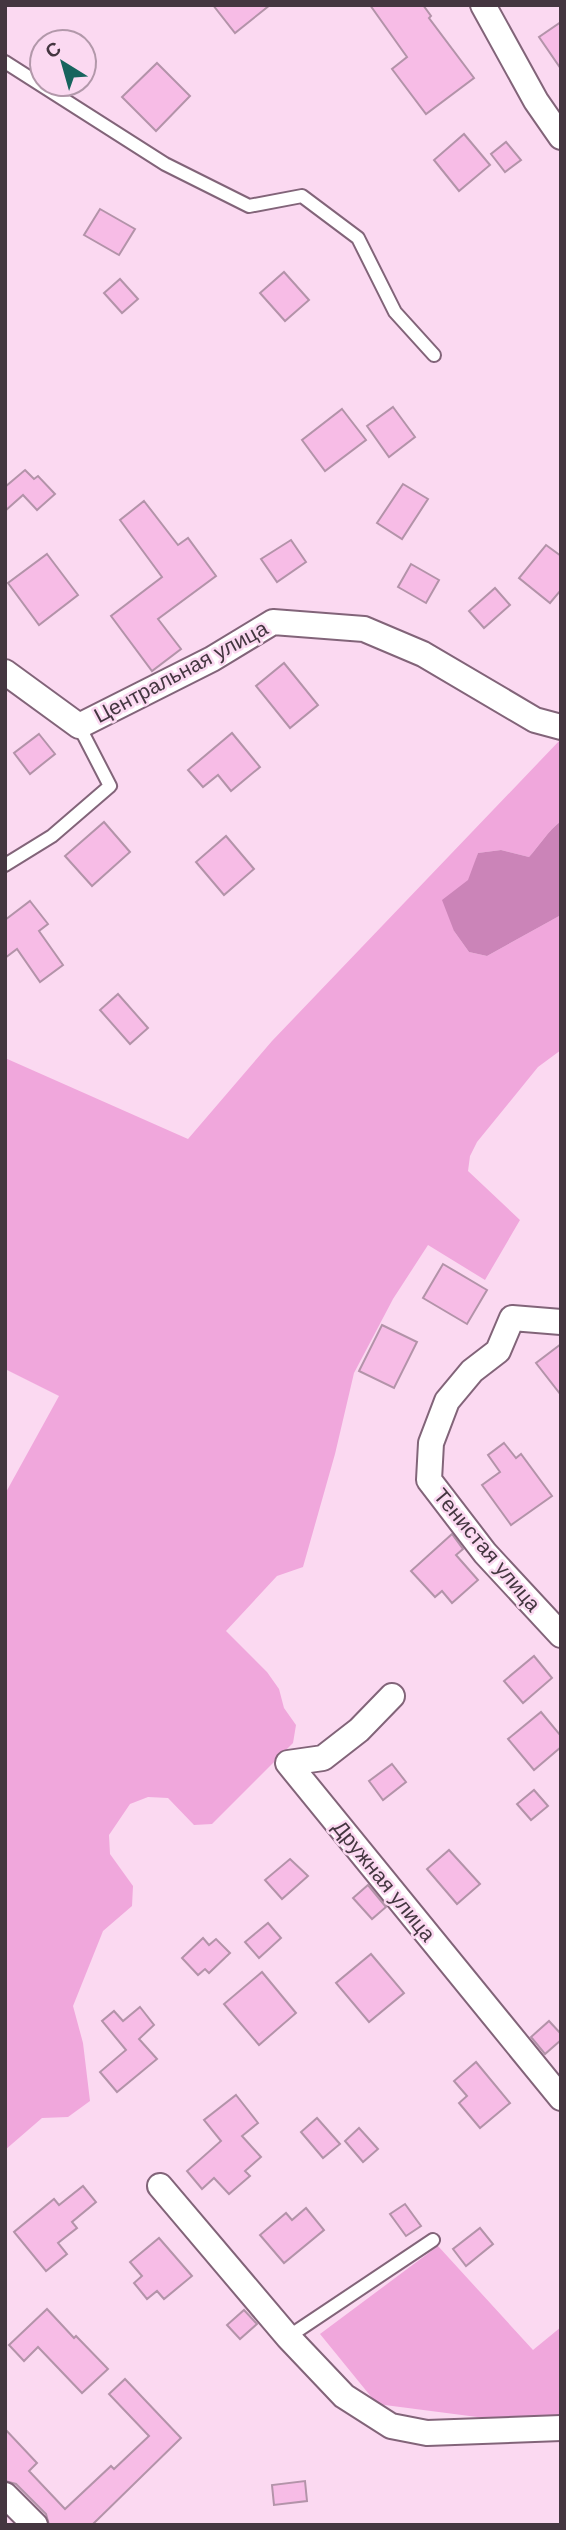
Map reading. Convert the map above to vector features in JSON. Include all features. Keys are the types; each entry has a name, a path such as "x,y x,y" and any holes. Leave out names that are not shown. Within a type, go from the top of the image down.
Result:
{"street":[{"path":"484,5 536,101 561,137"},
{"name":"Центральная улица","path":"5,672 79,726 212,659 273,622 364,629 423,654 535,720 561,727"},
{"name":"Тенистая улица","path":"561,1322 512,1318 498,1351 472,1371 447,1401 431,1443 429,1479 485,1553 561,1635"},
{"name":"Дружная улица","path":"392,1696 359,1730 323,1758 288,1763 561,2098"},
{"path":"160,2186 288,2337 344,2396 391,2426 427,2433 561,2428"},
{"path":"5,2495 35,2525"}],"lane":[{"path":"5,62 165,164 250,206 302,196 358,238 395,312 434,355"},
{"path":"5,865 52,836 110,786 79,726"},
{"path":"288,2337 433,2240"}],"shaded area":[{"path":"561,739 561,821 529,857 501,850 478,853 454,931 469,952 487,956 561,915 561,1050 538,1067 477,1142 470,1156 468,1171 520,1220 485,1280 428,1245 393,1299 354,1373 335,1454 303,1567 277,1576 226,1631 267,1672 279,1689 284,1708 296,1725 293,1743 212,1824 194,1825 168,1798 148,1797 130,1804 109,1835 110,1854 133,1886 132,1906 103,1931 73,2006 83,2043 90,2101 68,2117 42,2118 5,2150 5,1494 59,1396 5,1369 5,1058 188,1139 272,1041"},
{"path":"561,821 561,915 487,956 469,952 454,931 442,900 468,880 478,853 501,850 529,857"},
{"path":"438,2246 533,2350 561,2327 561,2417 515,2422 377,2404 320,2334"}],"building":[{"path":"213,5 270,5 235,33"},
{"path":"370,5 423,5 431,16 429,18 474,78 426,114 392,69 407,57"},
{"path":"561,22 561,69 539,37"},
{"path":"157,63 190,96 156,131 122,97"},
{"path":"464,134 490,165 459,191 434,160"},
{"path":"506,142 521,160 505,172 491,154"},
{"path":"100,209 135,229 119,255 84,235"},
{"path":"284,272 309,300 285,321 260,293"},
{"path":"120,279 138,299 122,313 104,293"},
{"path":"393,407 415,437 389,457 367,426"},
{"path":"342,409 366,440 325,471 302,440"},
{"path":"25,470 34,479 38,476 55,494 37,510 23,495 5,511 5,487"},
{"path":"403,484 428,499 402,539 377,523"},
{"path":"144,501 178,545 188,538 216,576 158,619 181,649 152,671 111,616 162,577 120,520"},
{"path":"291,540 306,562 277,582 261,559"},
{"path":"546,545 561,556 561,590 550,603 519,578"},
{"path":"47,554 78,595 39,625 8,583"},
{"path":"411,564 439,580 426,603 398,587"},
{"path":"495,588 510,605 484,628 469,611"},
{"path":"284,663 318,705 290,728 256,686"},
{"path":"232,733 260,767 231,791 218,775 203,787 188,770"},
{"path":"39,734 55,754 30,774 14,753"},
{"path":"104,822 130,852 92,886 65,856"},
{"path":"226,836 254,869 224,895 196,862"},
{"path":"30,901 48,924 39,931 63,965 40,982 17,949 5,958 5,920"},
{"path":"118,994 148,1028 130,1044 100,1010"},
{"path":"443,1264 487,1290 467,1324 423,1298"},
{"path":"382,1325 417,1342 394,1388 359,1371"},
{"path":"561,1344 561,1395 536,1363"},
{"path":"504,1443 516,1458 521,1454 552,1496 511,1525 482,1485 500,1472 488,1455"},
{"path":"452,1534 463,1549 456,1555 478,1580 452,1603 442,1591 435,1597 411,1571"},
{"path":"534,1656 552,1678 523,1703 504,1681"},
{"path":"541,1712 561,1736 561,1747 534,1770 508,1739"},
{"path":"392,1764 406,1782 383,1800 369,1781"},
{"path":"534,1790 548,1806 531,1820 517,1804"},
{"path":"449,1850 480,1884 457,1904 427,1869"},
{"path":"290,1859 308,1876 282,1899 265,1880"},
{"path":"368,1885 386,1907 372,1919 353,1898"},
{"path":"268,1923 281,1938 259,1958 245,1942"},
{"path":"203,1938 209,1945 216,1939 230,1953 209,1973 205,1969 198,1975 182,1958"},
{"path":"371,1954 404,1993 369,2022 336,1983"},
{"path":"262,1972 296,2013 259,2045 224,2004"},
{"path":"140,2007 154,2025 139,2039 157,2059 117,2092 100,2072 126,2050 102,2021 114,2011 123,2021"},
{"path":"549,2021 561,2034 561,2040 545,2054 531,2037"},
{"path":"476,2062 510,2103 480,2128 459,2103 467,2096 454,2081"},
{"path":"236,2095 258,2123 242,2136 261,2157 245,2171 250,2176 229,2194 214,2178 202,2189 187,2171 221,2141 204,2120"},
{"path":"317,2118 340,2144 323,2158 301,2132"},
{"path":"359,2128 378,2149 363,2162 345,2141"},
{"path":"83,2186 96,2202 72,2222 77,2228 58,2243 67,2254 46,2271 14,2232 54,2199 59,2205"},
{"path":"405,2204 421,2226 406,2236 390,2214"},
{"path":"306,2208 324,2230 284,2263 260,2235 286,2213 292,2220"},
{"path":"480,2228 493,2244 466,2266 453,2249"},
{"path":"159,2238 192,2276 164,2299 157,2291 147,2299 134,2283 142,2276 130,2262"},
{"path":"47,2309 108,2369 82,2393 38,2347 24,2361 9,2345"},
{"path":"244,2310 257,2324 240,2339 227,2325"},
{"path":"125,2379 181,2438 92,2525 49,2525 46,2514 16,2484 5,2481 5,2429 37,2463 29,2471 65,2509 111,2466 114,2469 149,2436 109,2394"},
{"path":"305,2481 307,2501 274,2505 272,2485"}]}
